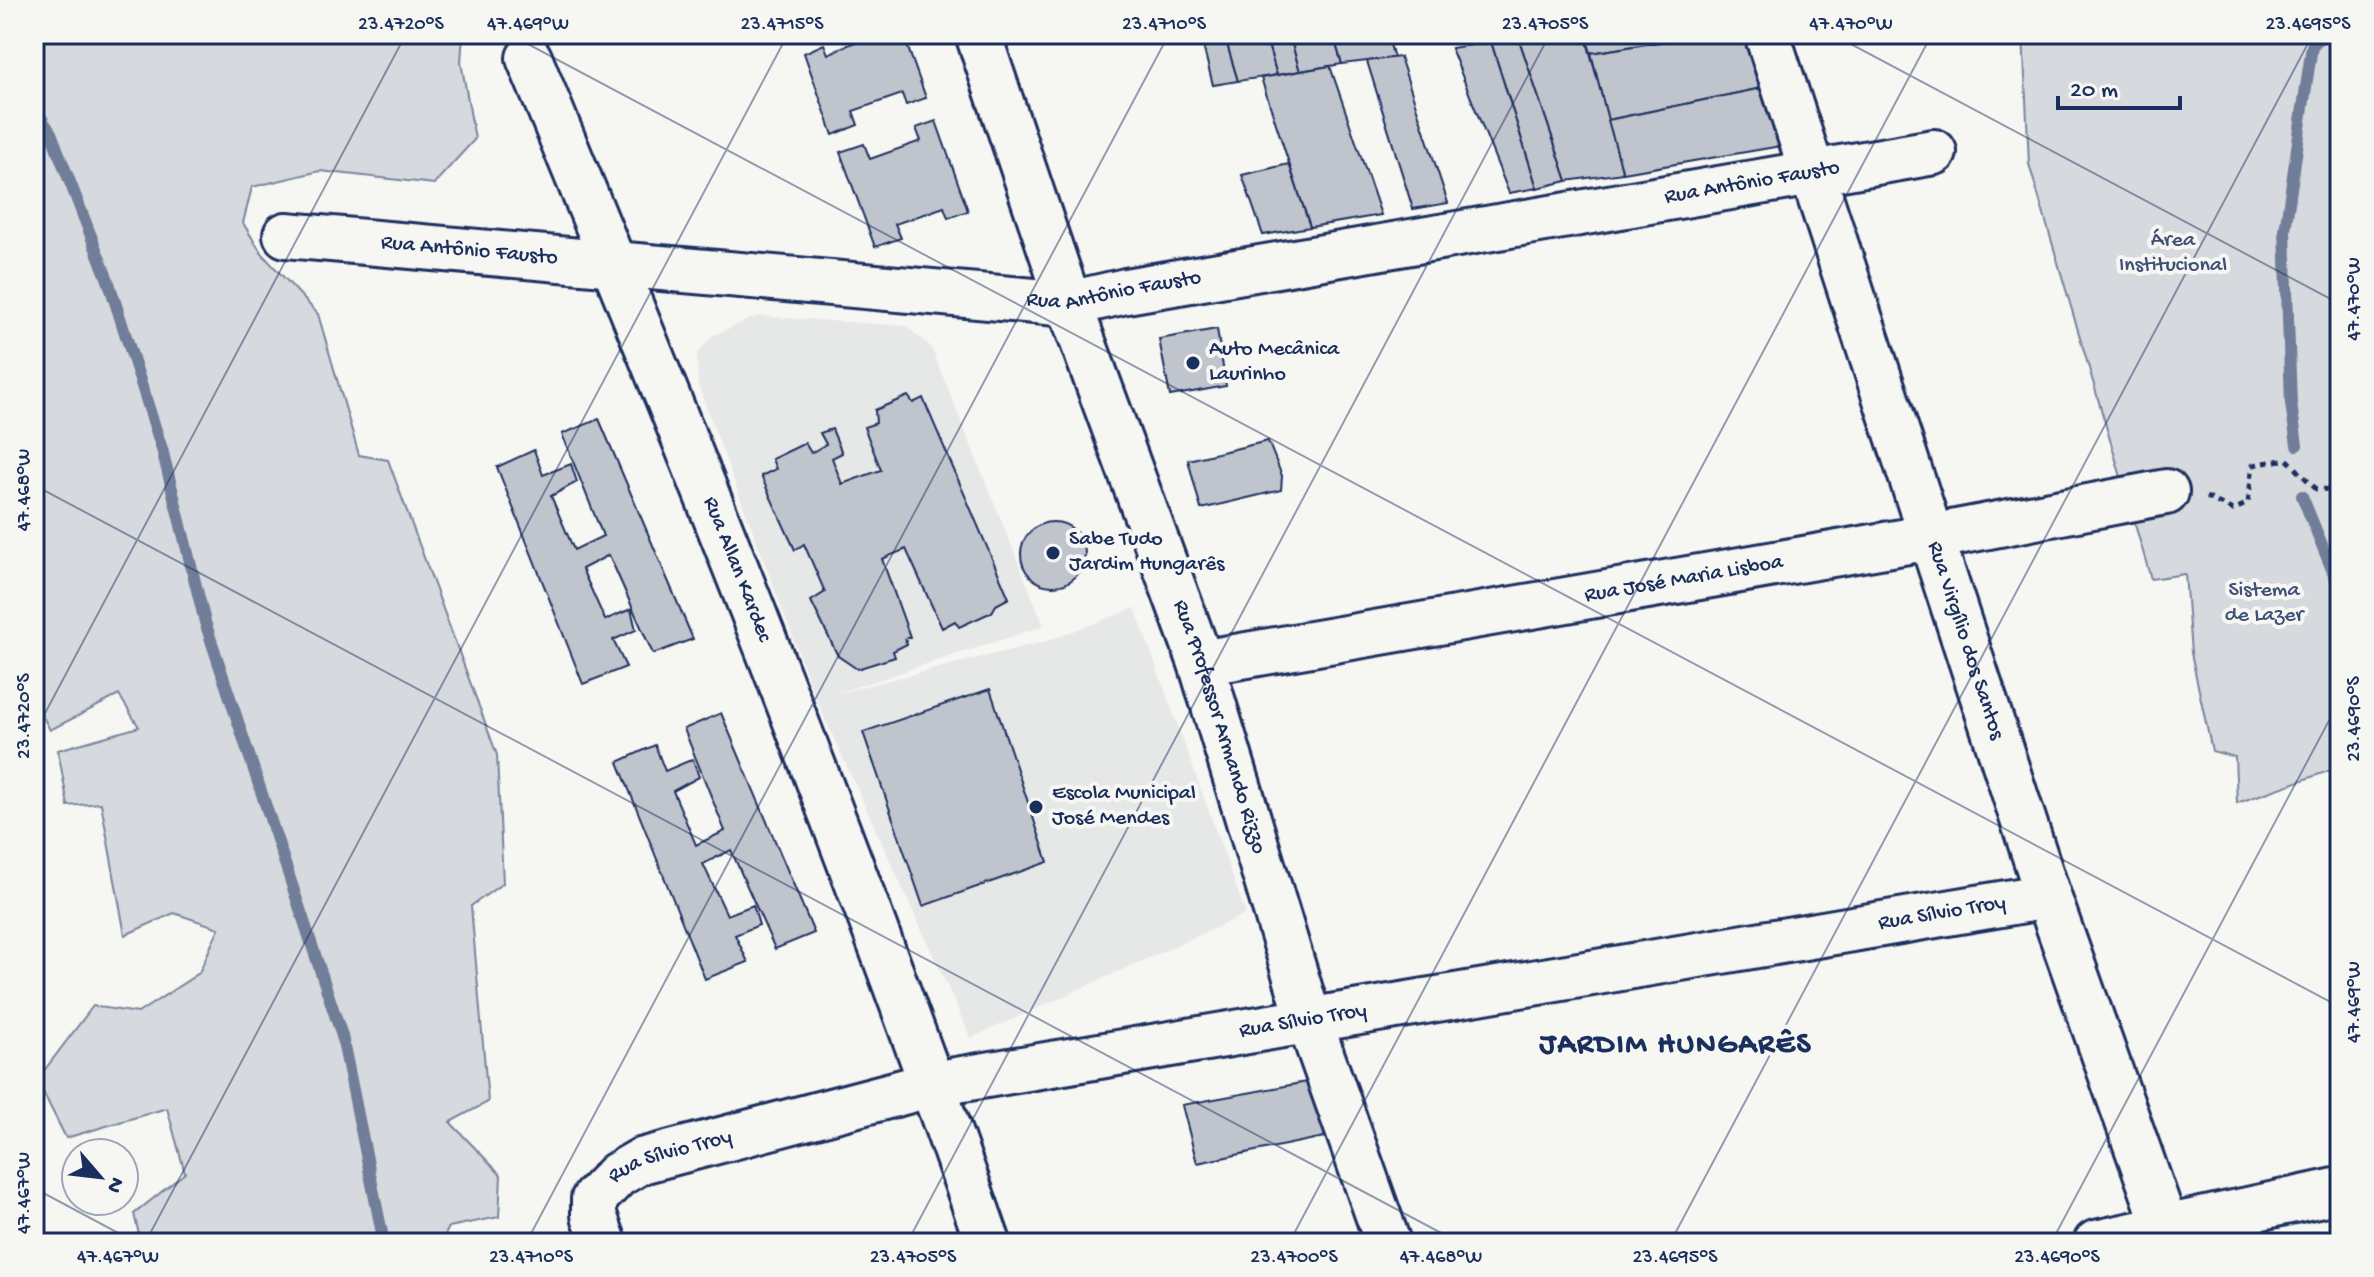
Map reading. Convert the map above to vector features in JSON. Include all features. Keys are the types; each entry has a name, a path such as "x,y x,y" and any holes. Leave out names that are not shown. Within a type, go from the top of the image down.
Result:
{"street":[{"name":"Rua Professor Armando Rizzo","path":"978,34 1069,304 1201,663 1309,1020 1388,1243"},
{"name":"Rua Virgílio dos Santos","path":"1767,34 2048,896 2168,1236"},
{"name":"Rua Allan Kardec","path":"529,58 770,650 933,1084 988,1243"},
{"name":"Rua Antônio Fausto","path":"286,235 1069,304 1126,291 1814,176 1934,152"},
{"name":"Rua José Maria Lisboa","path":"1201,663 1931,537 2166,492"},
{"name":"Rua Sílvio Troy","path":"599,1229 594,1199 641,1161 933,1084 2048,896"},
{"path":"2096,1243 2168,1236 2340,1190"}],"path":[{"path":"2166,492 2212,498 2233,510 2248,503 2253,465 2287,459 2316,489 2340,490"}],"shaded area":[{"path":"757,316 906,326 931,347 1044,626 834,694 1047,641 1135,608 1246,914 971,1038 816,699 698,385 697,354 712,336"}],"green space":[{"path":"34,34 463,34 461,62 475,139 434,184 320,171 252,187 243,223 262,254 318,314 359,455 388,460 497,755 503,883 471,906 488,1102 450,1122 501,1175 499,1217 449,1227 441,1243 141,1243 135,1217 140,1217 140,1209 185,1173 167,1108 66,1137 37,1080 93,1006 138,1013 199,973 219,928 174,913 125,935 101,803 68,806 58,750 139,727 119,695 50,730 34,700 34,357 41,340 34,332"},
{"path":"2023,34 2340,34 2340,581 2302,494 2340,589 2340,767 2237,803 2235,757 2212,751 2191,653 2185,574 2151,579 2029,164"}],"building":[{"path":"873,34 903,34 926,98 906,105 902,94 853,111 858,125 833,135 804,53 824,44 828,54"},
{"path":"1200,34 1224,34 1238,81 1213,85"},
{"path":"1224,34 1265,34 1277,75 1238,81"},
{"path":"1265,34 1289,34 1300,71 1277,75"},
{"path":"1289,34 1333,34 1342,64 1300,71"},
{"path":"1333,34 1387,34 1394,58 1342,64"},
{"path":"1585,34 1623,173 1567,181 1518,37"},
{"path":"1585,34 1709,34 1591,53"},
{"path":"1709,34 1743,34 1762,88 1608,120 1591,53"},
{"path":"1518,37 1567,181 1537,188 1491,42"},
{"path":"1491,42 1537,188 1509,193 1451,48"},
{"path":"1400,57 1448,203 1413,209 1367,61"},
{"path":"1330,66 1381,215 1310,227 1261,78"},
{"path":"1762,88 1781,146 1623,173 1608,120"},
{"path":"936,121 968,211 948,218 944,207 895,224 901,238 875,247 840,152 864,144 870,159 921,141 916,128"},
{"path":"1289,164 1310,227 1263,235 1242,175"},
{"name":"Auto Mecânica Laurinho","path":"1217,329 1226,386 1170,396 1159,339"},
{"path":"908,396 913,403 923,398 1009,598 996,605 992,612 959,627 955,621 942,628 906,549 882,559 910,637 905,639 907,644 893,651 895,657 857,669 838,656 811,601 825,592 804,544 795,550 761,476 776,469 772,459 805,443 811,453 826,444 820,433 832,429 842,453 832,458 842,484 881,470 864,427 876,423 875,410"},
{"path":"599,419 693,639 653,654 609,555 582,569 605,620 631,609 636,630 613,640 626,667 583,684 497,467 534,450 543,475 571,464 577,482 551,496 574,550 603,536 562,434"},
{"path":"1268,441 1282,476 1281,490 1201,509 1188,460"},
{"name":"Sabe Tudo Jardim Hungarês","path":"1053,522 1076,531 1085,554 1076,577 1053,586 1030,577 1021,554 1030,531"},
{"path":"990,689 1048,862 923,906 863,732"},
{"path":"721,713 814,933 775,949 731,850 703,864 727,915 753,905 759,925 735,935 748,962 705,979 618,762 655,745 665,771 693,759 699,777 673,791 696,845 725,831 684,729"},
{"path":"1307,1082 1329,1136 1197,1163 1182,1105"}],"waterway":[{"path":"2297,445 2291,404 2285,230 2312,46 2323,34"},
{"path":"34,107 51,133 108,280 162,449 205,622 342,1036 384,1243"},
{"path":"2302,496 2340,589"}],"place":[{"name":"Auto Mecânica Laurinho","path":"1193,363"},
{"name":"Sabe Tudo Jardim Hungarês","path":"1053,553"},
{"name":"Escola Municipal José Mendes","path":"1036,807"}],"district":[{"name":"JARDIM HUNGARÊS","path":"1676,1046"}],"park label":[{"name":"Área Institucional","path":"2173,254"},
{"name":"Sistema de Lazer","path":"2264,604"}]}
